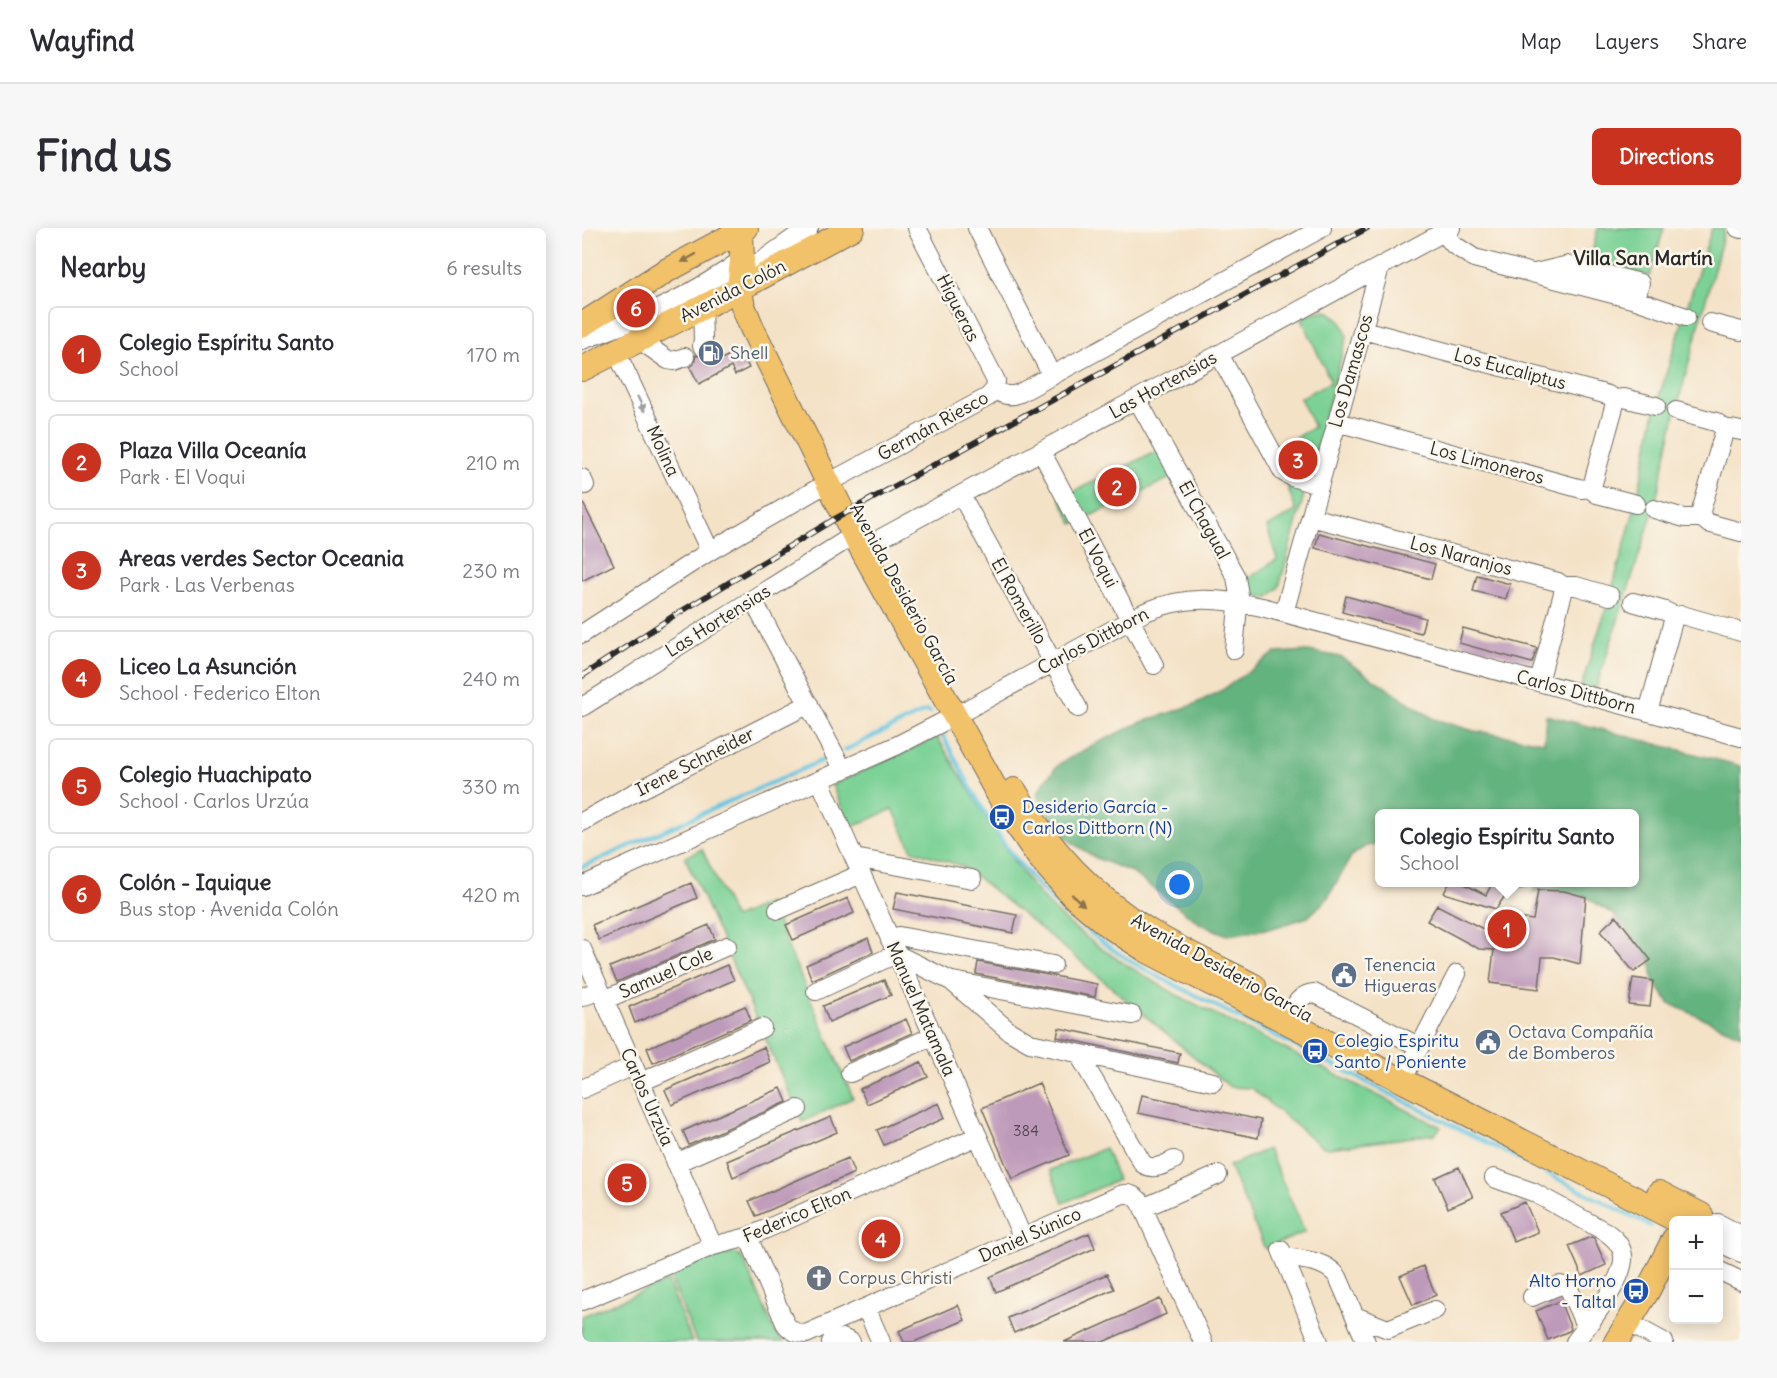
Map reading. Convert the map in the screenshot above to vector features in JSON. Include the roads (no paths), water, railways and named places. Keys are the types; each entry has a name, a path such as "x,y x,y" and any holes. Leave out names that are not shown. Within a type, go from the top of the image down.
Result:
{"main road":[{"name":"Avenida Colón","path":"582,369 702,306 744,275 852,228"},
{"name":"Avenida Desiderio García","path":"743,229 747,317 787,384 864,538 961,713 1017,796 1046,852 1127,916 1247,992 1290,1015 1410,1064 1469,1106 1693,1216"},
{"path":"582,325 664,272 743,229"},
{"path":"1630,1334 1669,1250"},
{"path":"1630,1334 1669,1278"}],"street":[{"path":"582,340 617,328 697,288 744,275 792,228"},
{"path":"582,358 744,275 809,228"},
{"name":"Higueras","path":"917,228 996,381 995,389"},
{"path":"977,228 1052,376"},
{"name":"Germán Riesco","path":"582,634 710,551 834,480 988,397 995,389 1006,396 1016,395 1322,228"},
{"path":"1447,230 1454,245 1467,255 1482,261 1636,300 1686,317"},
{"name":"Las Hortensias","path":"582,707 753,600 864,538 961,495 1447,230"},
{"name":"Los Damascos","path":"1284,613 1380,267"},
{"path":"702,306 704,339 702,346"},
{"path":"1710,323 1741,331"},
{"name":"Los Eucaliptus","path":"1363,330 1608,395 1614,399 1624,398 1656,406"},
{"path":"638,339 668,360 674,361 685,357"},
{"name":"Molina","path":"616,351 710,551"},
{"path":"1219,354 1283,472 1319,485"},
{"name":"El Chagual","path":"1137,399 1236,577 1239,602 1234,650"},
{"path":"1589,488 1593,483 1614,407 1614,399"},
{"path":"1676,411 1716,422 1734,430"},
{"name":"Los Limoneros","path":"1337,422 1582,489 1589,488 1597,494 1636,504"},
{"path":"1702,518 1701,511 1722,436 1734,430"},
{"name":"El Voqui","path":"1041,451 1154,665"},
{"name":"El Romerillo","path":"961,495 1077,708"},
{"path":"1654,509 1684,518 1702,518 1708,523 1741,532"},
{"name":"Los Naranjos","path":"1311,517 1558,582 1563,586 1576,586 1610,596"},
{"path":"1539,682 1563,586"},
{"name":"Carlos Dittborn","path":"582,886 820,781 961,713 1130,620 1157,607 1185,601 1212,599 1239,602 1284,613 1741,737"},
{"path":"753,600 843,770"},
{"path":"1633,602 1676,616 1682,615 1741,632"},
{"path":"1648,712 1676,616"},
{"name":"Irene Schneider","path":"582,822 630,795 809,704"},
{"name":"Manuel Matamala","path":"820,781 1023,1238"},
{"path":"778,910 857,866 972,879"},
{"path":"816,991 893,947 899,936 1053,965"},
{"name":"Samuel Cole","path":"582,998 602,995 727,946"},
{"path":"893,947 951,981 1020,1039 1043,1047 1213,1082"},
{"name":"Carlos Urzúa","path":"582,949 713,1246"},
{"path":"1410,1064 1457,974"},
{"path":"951,981 1132,1015"},
{"path":"582,1089 637,1074 762,1028"},
{"path":"850,1074 933,1036"},
{"path":"1079,1055 1143,1164 1156,1168 1174,1160"},
{"path":"676,1163 798,1109"},
{"name":"Federico Elton","path":"582,1301 713,1246 748,1237 978,1136"},
{"name":"Daniel Súnico","path":"748,1237 785,1323 788,1328 801,1334 811,1332 1122,1194 1137,1201 1218,1175"},
{"path":"1494,1178 1533,1192 1606,1233 1618,1243 1622,1252 1622,1267 1608,1296 1580,1335"},
{"path":"1137,1201 1203,1342"},
{"name":"Avenida Desiderio García","path":"1723,1228 1741,1235"},
{"path":"1723,1244 1741,1253"},
{"path":"1319,1342 1282,1252 1321,1263 1338,1276 1366,1342"},
{"path":"1723,1272 1741,1281"},
{"path":"1532,1297 1560,1285 1569,1289 1580,1335"},
{"path":"866,1308 880,1342"},
{"path":"1355,1316 1388,1329 1434,1310"},
{"path":"1630,1334 1664,1342"},
{"path":"831,1342 842,1338 851,1342"}],"waterway":[{"path":"845,750 926,711 930,712"},
{"path":"943,736 972,791 1019,863 1053,901 1112,949 1155,975 1651,1226"},
{"path":"582,867 825,759"}],"railway":[{"path":"582,676 672,617 833,520 1367,228"}],"place":[{"name":"Colón - Iquique","path":"636,308"},
{"name":"Shell","path":"711,353"},
{"name":"Areas verdes Sector Oceania","path":"1298,460"},
{"name":"Plaza Villa Oceanía","path":"1117,487"},
{"name":"Desiderio García - Carlos Dittborn (N)","path":"1002,817"},
{"name":"Colegio Espíritu Santo","path":"1507,929"},
{"name":"Tenencia Higueras","path":"1344,975"},
{"name":"Octava Compañía de Bomberos","path":"1488,1042"},
{"name":"Colegio Espiritu Santo / Poniente","path":"1315,1051"},
{"name":"Colegio Huachipato","path":"627,1183"},
{"name":"Liceo La Asunción","path":"881,1239"},
{"name":"Corpus Christi","path":"819,1278"},
{"name":"Alto Horno - Taltal","path":"1636,1291"}],"district":[{"name":"Villa San Martín","path":"1643,258"}]}
